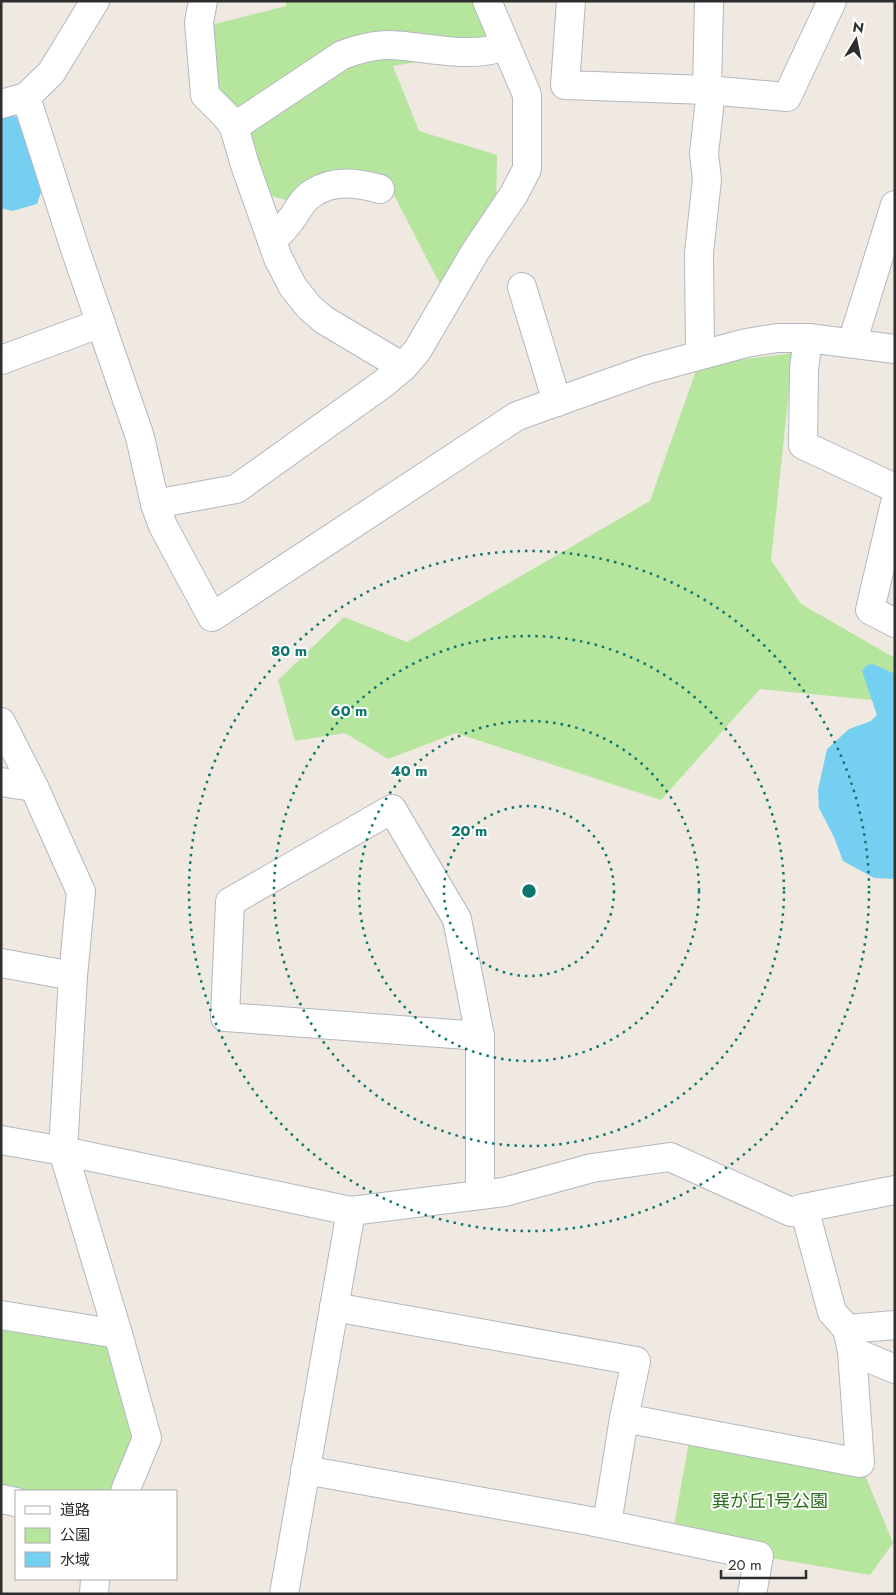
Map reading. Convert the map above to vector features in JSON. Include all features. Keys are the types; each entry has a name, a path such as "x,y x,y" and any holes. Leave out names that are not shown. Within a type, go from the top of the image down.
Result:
{"street":[{"path":"96,1 51,72 14,101 101,323 140,437 155,504 163,526 212,617 517,416 646,370 700,354 761,340 808,338 895,349"},
{"path":"203,1 199,22 205,96 226,116 234,127 245,165 278,258 294,287 309,307 324,320 403,367"},
{"path":"155,504 236,489 384,383 403,367 417,351 475,252 514,194 527,169 527,95 487,1"},
{"path":"571,1 565,85 709,90 787,97 832,1"},
{"path":"700,354 699,253 706,178 704,154 709,90 708,1"},
{"path":"234,127 342,55 362,48 385,44 458,52 497,50 506,45"},
{"path":"271,238 279,235 304,201 313,193 335,184 357,183 380,189"},
{"path":"852,343 895,205"},
{"path":"522,287 557,402"},
{"path":"1,360 101,323"},
{"path":"808,338 804,369 803,445 895,488"},
{"path":"895,503 870,610 895,623"},
{"path":"1,722 34,787 81,892 73,976 63,1151 147,1438 125,1490"},
{"path":"1,782 34,787"},
{"path":"480,1036 225,1017 230,902 392,809 457,920 480,1036 480,1194"},
{"path":"1,963 73,976"},
{"path":"1,1140 63,1151 351,1211 504,1192 592,1168 670,1157 791,1212 895,1190"},
{"path":"804,1208 832,1312 850,1340 895,1369"},
{"path":"284,1594 351,1211"},
{"path":"334,1306 636,1361 624,1418 607,1524"},
{"path":"1,1315 118,1334"},
{"path":"850,1340 895,1325"},
{"path":"624,1418 860,1462 850,1340"},
{"path":"305,1470 607,1524 759,1556 752,1594"},
{"path":"1,1500 15,1502"},
{"path":"94,1594 95,1580"}],"green space":[{"path":"286,1 474,1 495,49 393,66 419,131 497,155 496,224 447,298 390,187 360,171 309,207 265,194 190,58 203,27 286,6"},
{"path":"793,353 771,560 801,604 895,658 895,672 873,700 760,689 661,800 456,733 388,759 345,733 295,741 278,680 344,617 407,642 650,501 698,365"},
{"path":"1,1324 118,1334 147,1438 125,1490 15,1490 1,1493"},
{"name":"巽が丘1号公園","path":"691,1430 860,1463 893,1543 870,1575 759,1556 672,1537"}],"water":[{"path":"7,114 21,118 41,192 37,204 12,211 1,208 1,117"},
{"path":"873,664 895,674 895,879 874,878 843,861 834,837 819,808 818,790 827,749 849,729 871,721 877,715 862,671 867,665"}]}
